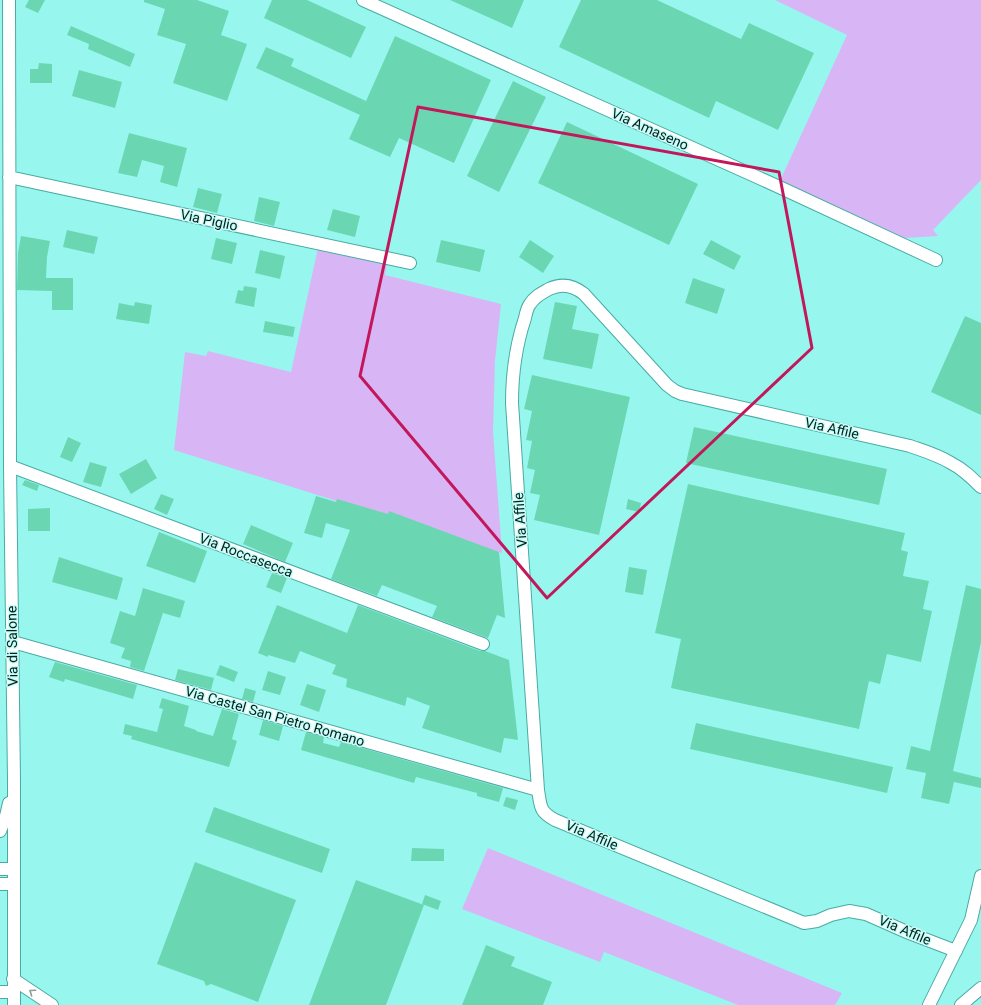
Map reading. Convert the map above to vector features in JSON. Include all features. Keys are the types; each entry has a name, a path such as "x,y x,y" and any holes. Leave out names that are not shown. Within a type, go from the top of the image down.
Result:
{"street":[{"name":"Via Amaseno","path":"363,0 777,186 936,260"},
{"name":"Via di Salone","path":"6,6 4,35 8,177 14,780 14,1005"},
{"name":"Via Piglio","path":"8,177 410,262"},
{"name":"Via Affile","path":"956,951 910,934 866,914 849,911 831,915 817,922 804,923 555,820 543,812 538,790 512,403 513,379 521,329 530,303 542,293 556,286 563,285 578,289 668,385 678,392 910,446 952,463 965,472 981,487"},
{"name":"Via Roccasecca","path":"10,466 483,644"},
{"name":"Via Castel San Pietro Romano","path":"12,642 538,790"},
{"path":"0,831 6,816 14,780"},
{"path":"0,869 13,869"},
{"path":"930,1005 971,920 981,876"},
{"path":"0,884 13,884"},
{"path":"13,979 52,1005"},
{"path":"961,1005 981,988"},
{"path":"0,992 13,992"}],"highlighted area":[{"path":"418,107 779,172 812,348 547,598 360,376"}],"shaded area":[{"path":"775,0 981,0 981,180 933,230 938,236 905,238 779,183 847,35"},
{"path":"319,243 388,258 385,275 501,304 495,361 493,431 502,553 174,450 185,352 206,356 208,351 291,372"},
{"path":"488,848 842,993 835,1005 738,1005 604,952 600,962 462,909"}],"building":[{"path":"29,0 45,0 38,13 25,7"},
{"path":"144,0 197,0 229,11 221,35 247,44 227,101 173,83 186,44 157,35 165,9 144,2"},
{"path":"272,0 307,0 366,27 351,58 264,18"},
{"path":"450,0 524,0 512,28"},
{"path":"581,0 657,0 741,39 749,23 814,53 778,130 716,101 709,118 559,47"},
{"path":"71,26 135,54 130,67 88,49 89,44 67,35"},
{"path":"395,36 491,80 454,163 399,138 390,157 349,139 360,115 256,68 266,47 294,59 291,66 366,101"},
{"path":"39,63 52,64 52,83 30,83 30,69 38,69"},
{"path":"79,70 122,82 115,108 72,96"},
{"path":"513,81 546,97 499,192 467,176"},
{"path":"567,122 698,184 669,245 538,183"},
{"path":"129,133 187,148 177,187 160,182 164,166 142,160 137,177 118,173"},
{"path":"198,188 222,194 217,213 193,207"},
{"path":"259,197 280,202 274,226 254,221"},
{"path":"333,209 360,216 355,237 327,230"},
{"path":"67,230 98,237 94,254 63,247"},
{"path":"21,236 50,241 47,257 46,278 73,278 73,310 52,310 52,291 17,290 18,253"},
{"path":"216,238 237,243 232,264 211,259"},
{"path":"441,240 485,250 480,272 436,262"},
{"path":"530,240 554,256 543,273 519,257"},
{"path":"711,240 741,256 734,270 703,254"},
{"path":"260,250 285,256 280,279 255,273"},
{"path":"693,278 725,289 717,314 685,303"},
{"path":"244,286 257,288 254,307 235,303 238,290 243,291"},
{"path":"135,302 152,305 149,324 116,319 119,303 134,306"},
{"path":"555,302 577,306 572,329 599,334 592,369 543,359"},
{"path":"965,316 981,323 981,415 931,392"},
{"path":"265,321 295,327 293,337 263,332"},
{"path":"532,375 630,397 599,535 534,520 540,495 530,493 535,470 527,468 532,441 526,440 532,411 524,409"},
{"path":"694,427 887,469 879,505 686,463"},
{"path":"68,437 81,443 72,462 60,457"},
{"path":"146,459 157,478 131,494 119,474"},
{"path":"90,462 107,467 101,487 83,482"},
{"path":"25,480 39,485 37,491 22,485"},
{"path":"688,484 905,533 901,550 908,552 903,576 929,581 923,609 932,611 921,662 887,654 880,684 869,681 859,729 671,688 681,639 655,633"},
{"path":"161,494 174,499 167,515 154,509"},
{"path":"316,496 336,502 337,499 388,514 389,511 499,552 505,618 497,615 488,638 432,617 437,606 382,585 377,596 331,579 350,530 326,523 322,538 304,533"},
{"path":"628,499 641,503 639,512 626,509"},
{"path":"50,508 50,531 28,531 28,509"},
{"path":"251,525 293,543 285,562 243,544"},
{"path":"159,532 207,551 195,583 146,566"},
{"path":"59,557 123,578 117,600 52,582"},
{"path":"629,567 647,570 643,595 625,592"},
{"path":"272,573 287,578 281,593 266,587"},
{"path":"966,585 981,589 981,642 953,771 981,778 981,788 954,782 949,804 921,798 926,773 906,769 911,746 930,751"},
{"path":"143,588 185,601 180,618 163,613 144,671 130,667 131,661 121,658 125,648 110,643 120,611 135,616"},
{"path":"277,605 347,633 358,605 480,651 485,651 509,660 518,740 504,738 501,753 422,728 430,706 407,697 405,706 346,687 347,679 332,674 336,665 300,651 295,663 268,655 268,657 258,653"},
{"path":"55,662 137,685 133,699 65,679 64,682 49,677"},
{"path":"220,665 238,672 234,682 216,675"},
{"path":"178,669 214,678 211,690 175,680"},
{"path":"268,671 286,677 280,695 262,690"},
{"path":"307,684 326,690 319,712 300,705"},
{"path":"245,688 256,691 253,702 242,699"},
{"path":"162,698 189,706 184,726 213,736 222,709 239,714 232,739 237,741 229,767 131,739 132,736 123,734 125,724 157,732 163,709 159,708"},
{"path":"263,720 283,726 279,741 259,735"},
{"path":"696,723 893,767 887,793 690,749"},
{"path":"306,732 324,737 323,743 339,747 341,742 503,788 499,802 477,796 477,793 416,777 414,783 301,750"},
{"path":"506,797 518,800 515,810 503,806"},
{"path":"214,807 330,849 322,873 205,832"},
{"path":"412,848 444,849 444,861 411,861"},
{"path":"195,862 296,900 258,1002 211,984 206,986 204,981 157,964"},
{"path":"356,880 424,905 386,1005 309,1005"},
{"path":"425,895 441,901 438,910 422,904"},
{"path":"486,945 515,957 511,966 552,982 543,1005 462,1005"}]}
